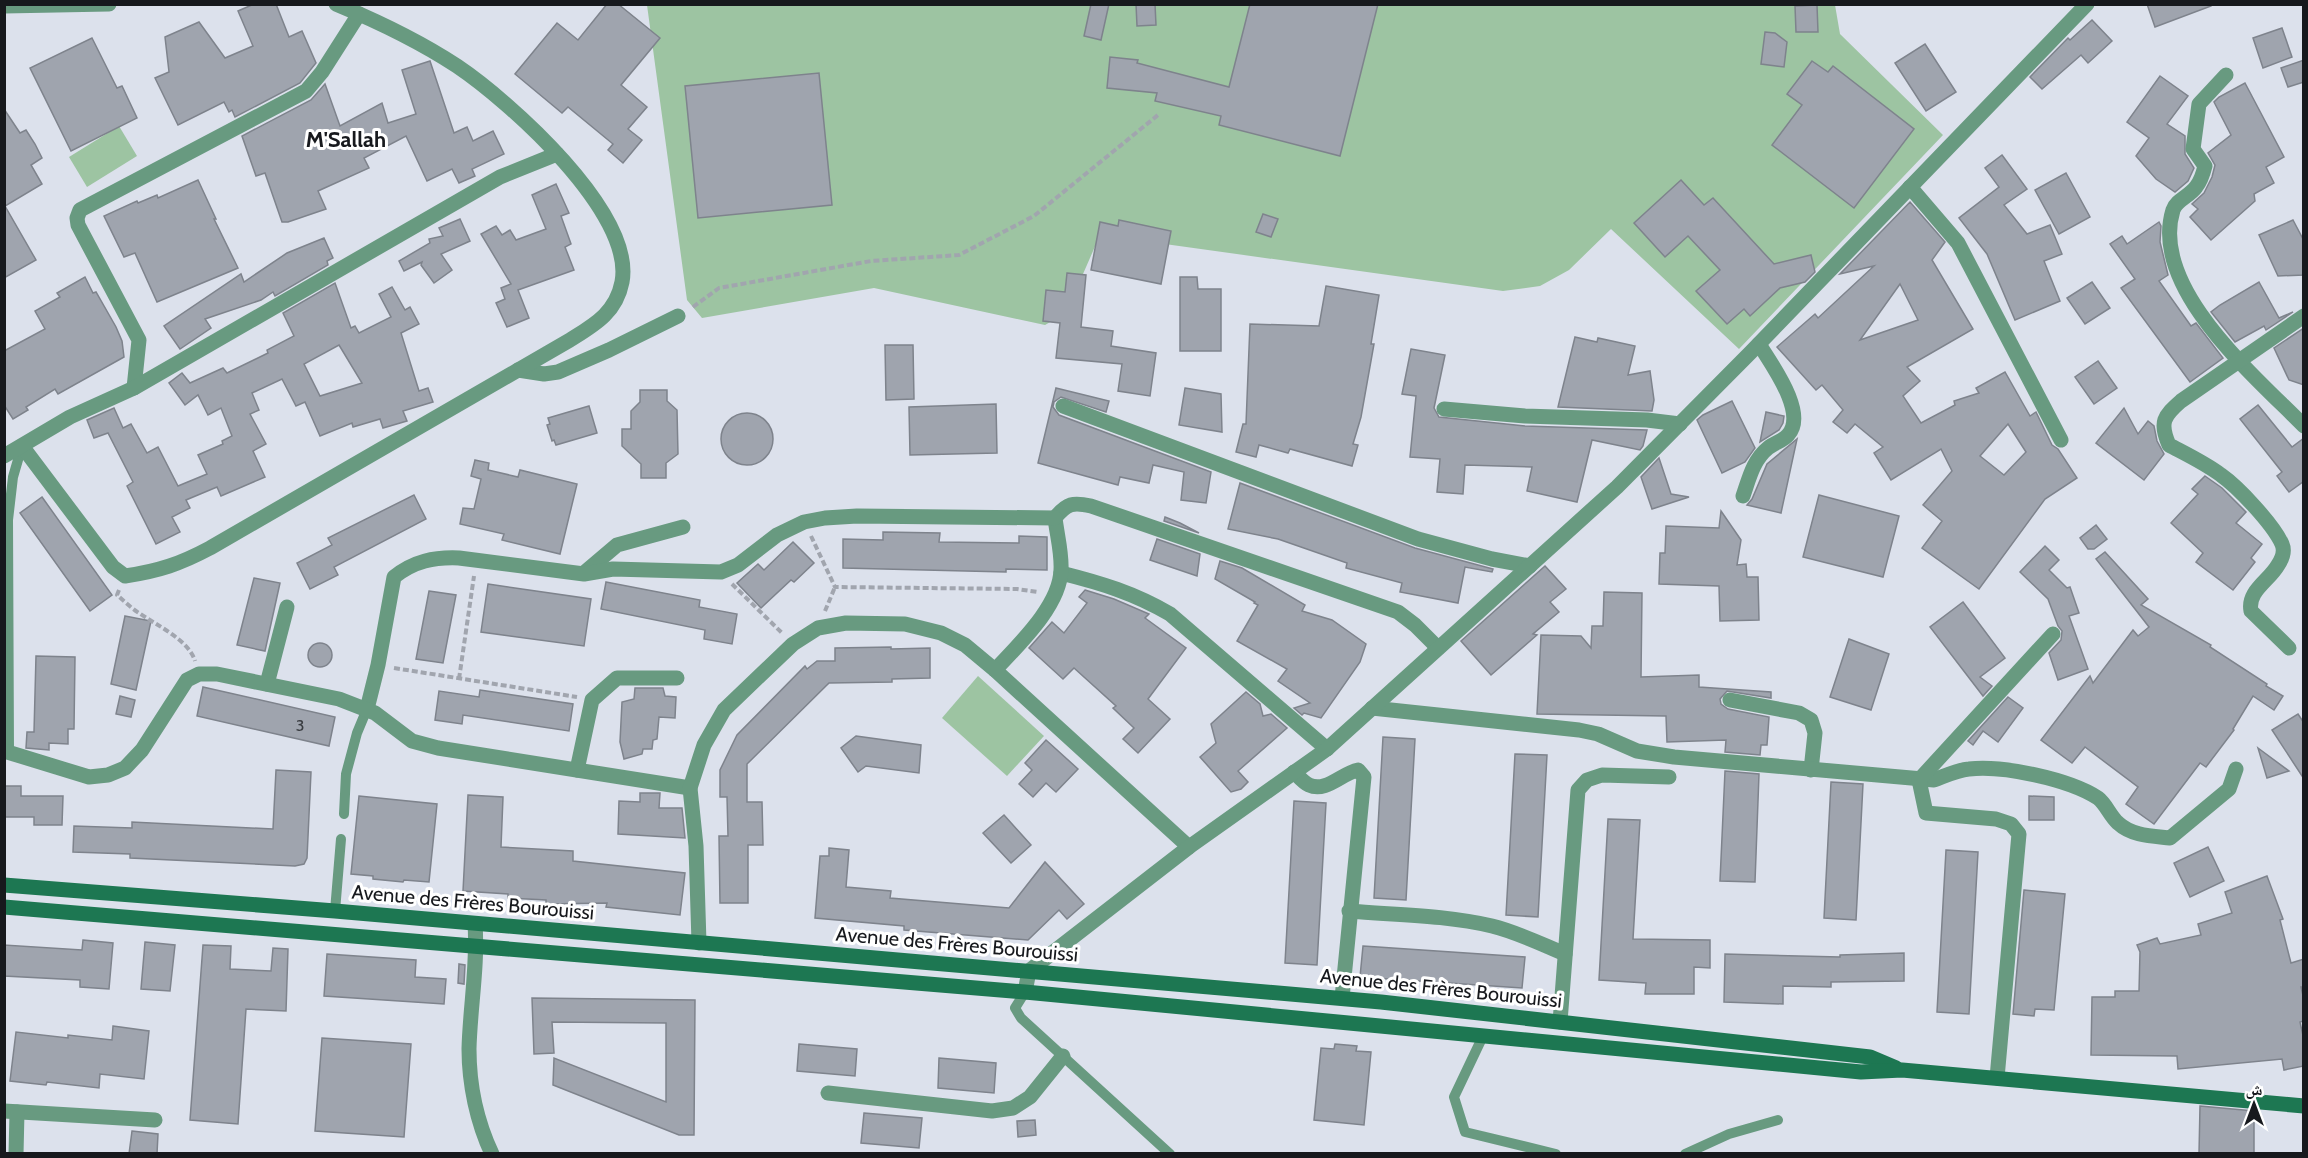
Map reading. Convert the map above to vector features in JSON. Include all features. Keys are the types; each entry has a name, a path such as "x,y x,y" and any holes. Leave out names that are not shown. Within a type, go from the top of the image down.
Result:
{"main road":[{"name":"Avenue des Frères Bourouissi","path":"4,885 334,911 1342,998 1870,1057 1902,1070"},
{"path":"4,907 1025,992 1861,1072 1902,1070 2304,1106"}],"street":[{"path":"4,6 109,4"},
{"path":"22,446 113,567 125,576 180,564 601,321 613,305 622,282 622,256 611,227 593,196 557,154 507,103 458,66 426,47 336,4"},
{"path":"1025,992 1029,971 1189,847 1327,749 1617,487 1759,344 2087,4"},
{"path":"134,388 140,340 78,225 77,218 80,210 306,91 322,72 359,14"},
{"path":"2226,75 2199,104 2193,149 2205,166 2195,189 2174,206 2170,226 2174,258 2184,286 2207,325 2240,362 2304,426"},
{"path":"4,456 70,417 134,388 500,177 557,154"},
{"path":"1910,187 1958,243 2061,440"},
{"path":"518,370 544,374 558,372 678,316"},
{"path":"2289,648 2251,611 2249,603 2253,595 2278,567 2284,554 2283,545 2262,515 2222,475 2169,444 2163,426 2167,414 2181,401 2304,316"},
{"path":"1743,496 1755,463 1768,448 1788,435 1794,422 1791,402 1759,344"},
{"path":"1063,406 1418,539 1480,556 1530,566"},
{"path":"1444,409 1525,416 1647,420 1680,424"},
{"path":"995,670 1023,639 1056,594 1061,573 1056,518 1064,507 1073,502 1091,506 1398,612 1438,648"},
{"path":"367,709 378,665 394,577 404,568 423,560 441,557 584,574 613,569 721,572 738,565 777,535 804,522 857,516 1056,518"},
{"path":"584,574 617,545 683,527"},
{"path":"1061,573 1125,591 1143,598 1170,614 1327,749"},
{"path":"267,684 287,607"},
{"path":"699,943 696,846 690,788 704,746 724,710 793,644 818,628 846,623 905,624 941,633 965,645 1189,847"},
{"path":"1919,780 2053,634"},
{"path":"7,751 89,777 108,775 125,768 142,750 187,680 200,674 217,674 339,699 367,709 412,741 438,748 690,788"},
{"path":"577,770 592,700 617,678 677,678"},
{"path":"1730,700 1799,712 1811,720 1815,733 1811,770"},
{"path":"1372,708 1579,730 1598,734 1637,751 1674,757 1919,780 1934,780 1966,769 1988,767 2014,770 2057,780 2099,798 2118,824 2138,834 2170,838 2229,789 2236,769"},
{"path":"1294,772 1309,785 1319,787 1328,785 1348,771 1358,770 1364,777 1342,998"},
{"path":"1560,1022 1578,790 1587,780 1602,775 1669,777"},
{"path":"1919,780 1926,813 1996,819 2011,824 2019,834 1997,1078"},
{"path":"1349,911 1461,921 1490,926 1516,933 1565,954"},
{"path":"476,924 477,946 469,1050 471,1083 486,1141 492,1154"},
{"path":"828,1093 992,1111 1013,1108 1030,1097 1063,1056"},
{"path":"16,1154 11,1111 155,1120"}],"lane":[{"path":"7,751 8,520 13,477 22,446"},
{"path":"344,814 346,774 357,734 367,709"},
{"path":"334,911 341,839"},
{"path":"1025,992 1015,1008 1021,1018 1170,1154"},
{"path":"1483,1036 1454,1097 1465,1132 1556,1154"},
{"path":"1685,1154 1729,1134 1778,1120"}],"path":[{"path":"693,307 720,288 871,261 959,255 1034,216 1158,115"},
{"path":"804,522 835,587 818,628"},
{"path":"459,679 476,561"},
{"path":"721,572 793,644"},
{"path":"125,576 117,596 137,612 164,628 193,653 200,674"},
{"path":"835,587 1017,590 1056,594"},
{"path":"378,665 592,700"}],"green space":[{"path":"647,5 1835,5 1840,34 1943,135 1739,349 1611,229 1569,270 1540,286 1503,291 1100,235 1066,313 1045,325 874,288 702,318 687,300"},
{"path":"119,126 137,156 87,187 69,157"},
{"path":"978,676 1044,736 1007,776 942,718"}],"building":[{"path":"254,4 276,4 289,37 302,31 316,63 300,83 235,117 232,110 229,112 224,102 178,125 155,78 169,72 165,37 199,22 225,58 253,46 238,11"},
{"path":"607,4 618,4 660,38 621,85 647,107 628,129 642,140 623,163 608,150 613,144 568,107 562,113 515,74 557,23 578,40"},
{"path":"1091,4 1109,4 1101,40 1084,36"},
{"path":"1136,4 1155,4 1156,25 1137,26"},
{"path":"1250,4 1378,4 1340,156 1219,125 1221,116 1155,101 1157,93 1107,88 1110,57 1138,60 1137,63 1229,87"},
{"path":"2147,4 2211,4 2211,6 2155,27"},
{"path":"1817,5 1818,32 1796,32 1795,6"},
{"path":"2092,20 2112,41 2088,63 2081,55 2042,89 2030,77 2068,38 2070,40"},
{"path":"2282,28 2292,57 2263,68 2253,38"},
{"path":"1765,32 1775,33 1787,42 1784,67 1761,64"},
{"path":"92,38 117,88 122,86 137,118 71,151 30,68"},
{"path":"1925,44 1956,92 1926,111 1895,63"},
{"path":"2304,60 2304,82 2288,87 2281,68"},
{"path":"430,61 454,133 467,127 473,141 493,131 504,154 472,169 475,176 459,183 452,169 427,181 406,136 364,158 369,168 318,191 326,209 282,222 265,173 256,176 242,136 311,100 325,84 340,126 382,103 388,123 416,114 402,70"},
{"path":"1812,61 1828,72 1833,66 1914,129 1854,208 1772,145 1802,105 1787,94"},
{"path":"819,73 832,205 698,218 685,86"},
{"path":"2160,76 2188,96 2167,124 2185,136 2185,154 2194,168 2188,181 2175,192 2156,179 2136,156 2149,138 2127,122"},
{"path":"2245,83 2284,157 2266,167 2274,183 2254,194 2255,201 2211,240 2190,217 2198,209 2192,204 2204,193 2212,177 2215,165 2208,153 2231,135 2214,102"},
{"path":"4,109 20,133 26,130 35,144 42,158 31,165 42,184 5,206 36,260 4,278"},
{"path":"2002,155 2027,189 2004,205 2027,234 2050,225 2062,254 2044,261 2060,301 2015,320 1987,254 1959,218 1999,187 1985,168"},
{"path":"2066,173 2090,217 2059,234 2035,190"},
{"path":"198,180 238,268 157,302 135,253 124,257 104,216 137,201 138,203 157,195 158,198"},
{"path":"1681,180 1704,205 1713,198 1774,264 1811,255 1815,272 1805,282 1780,288 1750,316 1744,309 1727,324 1696,291 1720,270 1688,236 1665,257 1634,223"},
{"path":"556,184 569,213 561,216 571,244 565,247 574,270 518,290 529,318 507,327 496,303 505,299 501,288 511,284 481,234 496,226 502,235 510,230 516,240 546,229 532,195"},
{"path":"1910,202 1945,242 1932,260 1973,329 1907,367 1920,381 1903,396 1921,423 1955,405 1954,401 1979,393 1976,388 2005,372 2030,416 2036,412 2052,445 2058,449 2077,478 2045,499 1979,589 1922,548 1942,521 1923,505 1952,471 1941,449 1891,480 1874,453 1883,447 1855,424 1847,433 1833,422 1843,410 1822,385 1816,390 1777,347 1815,314 1818,318 1874,266 1840,274","holes":["1900,284 1918,320 1860,340","2008,424 2026,452 2004,475 1980,456"]},
{"path":"1263,214 1278,219 1271,237 1256,232"},
{"path":"460,219 470,241 441,254 452,270 434,283 421,265 422,262 404,271 399,261 430,243 429,239 443,236 439,228"},
{"path":"1119,220 1171,231 1161,284 1091,270 1100,222 1118,226"},
{"path":"2293,220 2304,241 2304,275 2278,276 2259,235"},
{"path":"2159,222 2160,242 2168,275 2159,281 2191,326 2196,323 2223,358 2190,382 2121,288 2135,279 2110,244 2122,236 2127,244"},
{"path":"324,238 333,258 327,261 328,265 275,296 273,292 261,300 205,319 211,328 180,349 164,326 241,274 244,282 287,253"},
{"path":"1067,273 1086,275 1081,327 1113,331 1111,346 1156,353 1150,396 1118,391 1122,364 1056,358 1060,323 1043,321 1046,290 1065,292"},
{"path":"85,277 116,327 122,341 124,357 58,394 55,389 26,407 28,410 13,419 4,405 4,351 45,329 35,311 60,297 57,293"},
{"path":"1180,277 1197,277 1198,289 1221,289 1221,351 1180,351"},
{"path":"2092,282 2110,308 2085,324 2067,298"},
{"path":"2259,282 2279,318 2293,312 2266,330 2264,326 2235,342 2211,312"},
{"path":"335,283 351,328 355,326 359,333 391,317 379,294 392,287 405,310 410,307 419,324 401,333 419,391 428,388 433,402 403,411 407,421 383,428 380,419 353,427 352,423 320,436 305,402 296,406 282,379 252,393 259,410 250,414 266,444 253,451 265,477 221,496 217,487 186,500 190,508 172,517 180,532 156,544 127,486 133,482 108,433 94,438 87,420 114,408 123,428 131,424 147,453 158,447 178,486 207,474 198,455 223,444 222,441 232,436 221,408 208,415 198,395 185,405 169,383 182,373 190,383 223,368 227,373 268,353 267,350 294,336 283,313","holes":["339,345 362,383 320,396 304,364"]},
{"path":"1326,286 1379,295 1371,344 1374,344 1361,417 1353,444 1358,445 1352,466 1290,449 1288,453 1259,445 1256,457 1236,452 1243,424 1246,424 1250,324 1319,326"},
{"path":"2304,328 2304,385 2289,380 2274,348"},
{"path":"1575,337 1597,342 1598,338 1635,346 1628,375 1650,371 1654,400 1652,411 1558,407"},
{"path":"885,345 913,345 914,399 886,400"},
{"path":"1411,349 1445,355 1434,408 1439,417 1525,426 1647,430 1643,446 1640,450 1592,440 1577,502 1527,491 1532,467 1465,465 1463,494 1437,492 1440,459 1410,457 1416,396 1402,394"},
{"path":"2098,361 2117,388 2094,404 2075,377"},
{"path":"1056,388 1109,401 1106,412 1061,397 1054,402 1053,407 1059,415 1211,472 1206,503 1181,500 1184,472 1153,465 1149,483 1120,477 1118,485 1038,463"},
{"path":"1185,388 1221,394 1222,432 1179,425"},
{"path":"640,390 667,390 667,401 677,410 678,454 666,463 666,478 641,478 641,464 622,446 622,429 631,429 631,411 640,402"},
{"path":"1732,401 1755,448 1745,462 1722,473 1697,420"},
{"path":"996,404 997,453 910,455 909,407"},
{"path":"2258,405 2292,447 2304,438 2304,481 2289,492 2277,476 2282,472 2240,419"},
{"path":"589,406 597,433 556,445 554,440 552,441 547,425 550,424 548,418"},
{"path":"2124,408 2138,434 2148,421 2154,426 2157,441 2164,454 2144,480 2096,443"},
{"path":"1766,412 1784,416 1783,423 1779,430 1760,442"},
{"path":"742,413 752,413 761,417 769,425 773,439 769,453 761,461 752,465 742,465 733,461 725,453 721,444 721,434 725,425 733,417"},
{"path":"1797,439 1781,513 1747,505 1752,499 1767,464"},
{"path":"1659,458 1671,494 1689,497 1652,509 1641,477"},
{"path":"475,460 489,463 488,470 518,477 520,470 577,484 560,554 502,540 504,534 460,524 463,508 474,509 481,479 471,476"},
{"path":"2205,476 2222,488 2246,512 2236,523 2262,544 2251,558 2255,562 2233,590 2196,562 2203,553 2171,523 2198,494 2192,489"},
{"path":"1240,483 1415,548 1493,569 1492,572 1465,567 1458,603 1400,592 1402,583 1346,568 1347,563 1278,539 1228,529"},
{"path":"414,495 426,519 334,567 338,575 310,589 297,563 332,545 328,538"},
{"path":"1819,495 1899,516 1883,577 1803,557"},
{"path":"42,497 112,595 90,611 20,513"},
{"path":"1721,511 1741,540 1737,565 1746,564 1747,577 1758,577 1759,620 1720,621 1719,586 1659,584 1660,553 1665,553 1666,526 1719,528"},
{"path":"1165,517 1180,523 1199,533 1164,521"},
{"path":"2096,525 2107,539 2094,549 2088,549 2080,538"},
{"path":"883,532 940,533 939,542 1019,543 1019,536 1047,537 1047,570 1006,569 1006,572 843,568 843,539 883,540"},
{"path":"1157,539 1200,554 1197,576 1150,560"},
{"path":"793,542 814,563 794,582 791,580 761,608 737,583 758,564 764,570"},
{"path":"2045,546 2059,560 2049,570 2067,588 2070,587 2079,613 2069,616 2088,669 2058,680 2049,653 2061,640 2062,631 2048,599 2020,572"},
{"path":"2105,552 2148,599 2141,605 2211,645 2210,647 2283,696 2274,710 2253,696 2234,730 2206,767 2200,763 2154,824 2126,804 2138,787 2085,747 2072,763 2041,740 2090,676 2093,683 2133,630 2138,636 2149,627 2096,559"},
{"path":"1220,561 1242,568 1305,605 1302,611 1332,620 1366,644 1360,662 1321,718 1304,713 1302,715 1294,708 1310,703 1278,681 1287,669 1237,641 1258,605 1215,579"},
{"path":"1545,566 1566,589 1550,602 1559,612 1533,634 1537,635 1491,675 1461,641"},
{"path":"254,578 280,583 265,651 237,645"},
{"path":"606,582 700,600 699,607 737,614 732,644 704,639 705,630 601,609"},
{"path":"488,584 591,599 584,646 481,632"},
{"path":"1085,590 1149,614 1145,618 1186,648 1148,699 1170,719 1138,753 1123,739 1134,728 1113,708 1116,706 1074,668 1063,679 1029,648 1052,622 1064,633 1087,603 1079,597"},
{"path":"429,591 456,595 443,663 416,659"},
{"path":"1604,592 1642,593 1641,677 1699,675 1699,687 1771,692 1771,698 1727,691 1720,699 1721,704 1728,709 1769,717 1767,745 1761,745 1760,755 1725,752 1726,740 1667,742 1666,716 1537,714 1541,635 1581,636 1591,648 1592,626 1603,626"},
{"path":"1963,602 2005,658 1980,677 1992,686 1983,696 1930,627"},
{"path":"125,616 151,621 136,690 111,684"},
{"path":"1849,639 1889,654 1871,710 1830,697"},
{"path":"320,643 328,647 332,655 328,663 320,667 312,663 308,655 312,647"},
{"path":"891,647 891,649 930,648 930,678 892,679 892,682 829,683 747,764 747,802 762,802 763,845 748,845 748,903 720,903 719,836 728,836 727,797 720,797 720,770 737,735 805,666 807,669 817,661 835,661 835,648"},
{"path":"36,656 75,657 74,729 68,729 68,744 49,743 49,750 26,748 27,732 34,732"},
{"path":"203,687 335,717 329,746 197,716"},
{"path":"635,688 663,688 665,696 676,697 675,718 659,717 657,739 653,740 652,749 643,749 642,754 624,759 620,742 622,702 634,699"},
{"path":"480,690 573,704 569,731 463,715 462,724 435,720 439,691 479,697"},
{"path":"1246,692 1260,704 1263,716 1271,714 1287,728 1238,771 1248,782 1241,789 1231,792 1200,757 1216,743 1211,724"},
{"path":"120,696 135,700 131,717 116,714"},
{"path":"2008,697 2023,708 1998,742 1983,731 1973,745 1968,741"},
{"path":"2298,714 2304,723 2304,779 2272,730"},
{"path":"856,736 921,745 919,773 866,766 858,772 841,748"},
{"path":"1383,737 1415,739 1406,900 1374,898"},
{"path":"1046,740 1078,769 1056,792 1046,783 1033,797 1019,784 1032,770 1025,763"},
{"path":"2258,748 2289,771 2267,778"},
{"path":"1515,754 1547,755 1538,917 1506,915"},
{"path":"276,770 311,772 307,858 304,864 295,866 130,858 130,854 73,852 74,826 132,828 132,822 273,829"},
{"path":"1725,771 1759,774 1755,882 1720,881"},
{"path":"1831,782 1863,784 1856,920 1824,918"},
{"path":"4,786 21,786 21,796 63,796 62,825 34,825 34,817 4,817"},
{"path":"640,793 660,793 659,808 682,808 685,838 618,834 619,801 640,802"},
{"path":"468,795 503,797 501,847 573,851 573,861 685,873 680,915 606,907 607,903 546,904 546,900 508,898 508,894 463,891"},
{"path":"359,796 437,804 429,882 373,879 373,876 351,874"},
{"path":"2029,796 2054,797 2054,820 2029,820"},
{"path":"1294,801 1326,803 1317,965 1285,963"},
{"path":"1004,815 1031,845 1011,863 983,833"},
{"path":"1608,819 1640,820 1633,939 1710,940 1710,968 1694,967 1694,994 1645,994 1646,983 1599,980"},
{"path":"2208,847 2224,881 2190,897 2174,863"},
{"path":"829,848 849,850 846,887 891,891 890,898 1009,908 1045,862 1084,904 1067,919 1059,910 1028,940 904,930 904,926 815,918 820,856 829,856"},
{"path":"1946,850 1978,852 1969,1014 1937,1012"},
{"path":"2267,876 2283,919 2280,920 2291,963 2304,959 2304,987 2301,987 2304,1000 2304,1021 2300,1022 2304,1040 2304,1066 2284,1070 2282,1059 2178,1069 2177,1056 2091,1055 2092,997 2115,997 2115,991 2139,991 2140,952 2137,945 2157,938 2160,944 2201,935 2198,924 2232,913 2225,892"},
{"path":"2024,890 2065,894 2054,1010 2035,1009 2034,1016 2013,1014"},
{"path":"83,940 113,943 109,989 80,987 80,980 4,976 4,945 82,950"},
{"path":"145,942 175,945 170,991 141,989"},
{"path":"203,945 231,946 230,969 271,971 273,948 288,949 286,1011 246,1009 238,1124 190,1120"},
{"path":"1363,946 1525,957 1522,988 1360,977"},
{"path":"1904,953 1904,981 1831,982 1831,987 1783,986 1783,1004 1724,1002 1725,954 1840,957 1840,955"},
{"path":"327,954 416,960 415,977 446,979 444,1004 324,996"},
{"path":"459,964 465,965 464,984 458,983"},
{"path":"532,998 695,1000 694,1135 679,1135 553,1085 554,1058 666,1102 666,1023 552,1022 554,1053 534,1054"},
{"path":"113,1026 149,1031 144,1079 100,1074 99,1088 47,1082 46,1085 10,1081 16,1032 112,1040"},
{"path":"322,1038 411,1044 404,1137 315,1131"},
{"path":"799,1044 857,1049 855,1076 797,1071"},
{"path":"1335,1044 1357,1046 1356,1051 1371,1052 1364,1125 1314,1120 1321,1048 1334,1049"},
{"path":"939,1058 996,1063 994,1093 938,1088"},
{"path":"2200,1106 2254,1111 2254,1154 2199,1154"},
{"path":"864,1113 922,1118 919,1148 861,1143"},
{"path":"1035,1120 1036,1135 1018,1137 1017,1121"},
{"path":"132,1131 158,1134 157,1154 129,1154"}],"district":[{"name":"M'Sallah","path":"346,139"}]}
